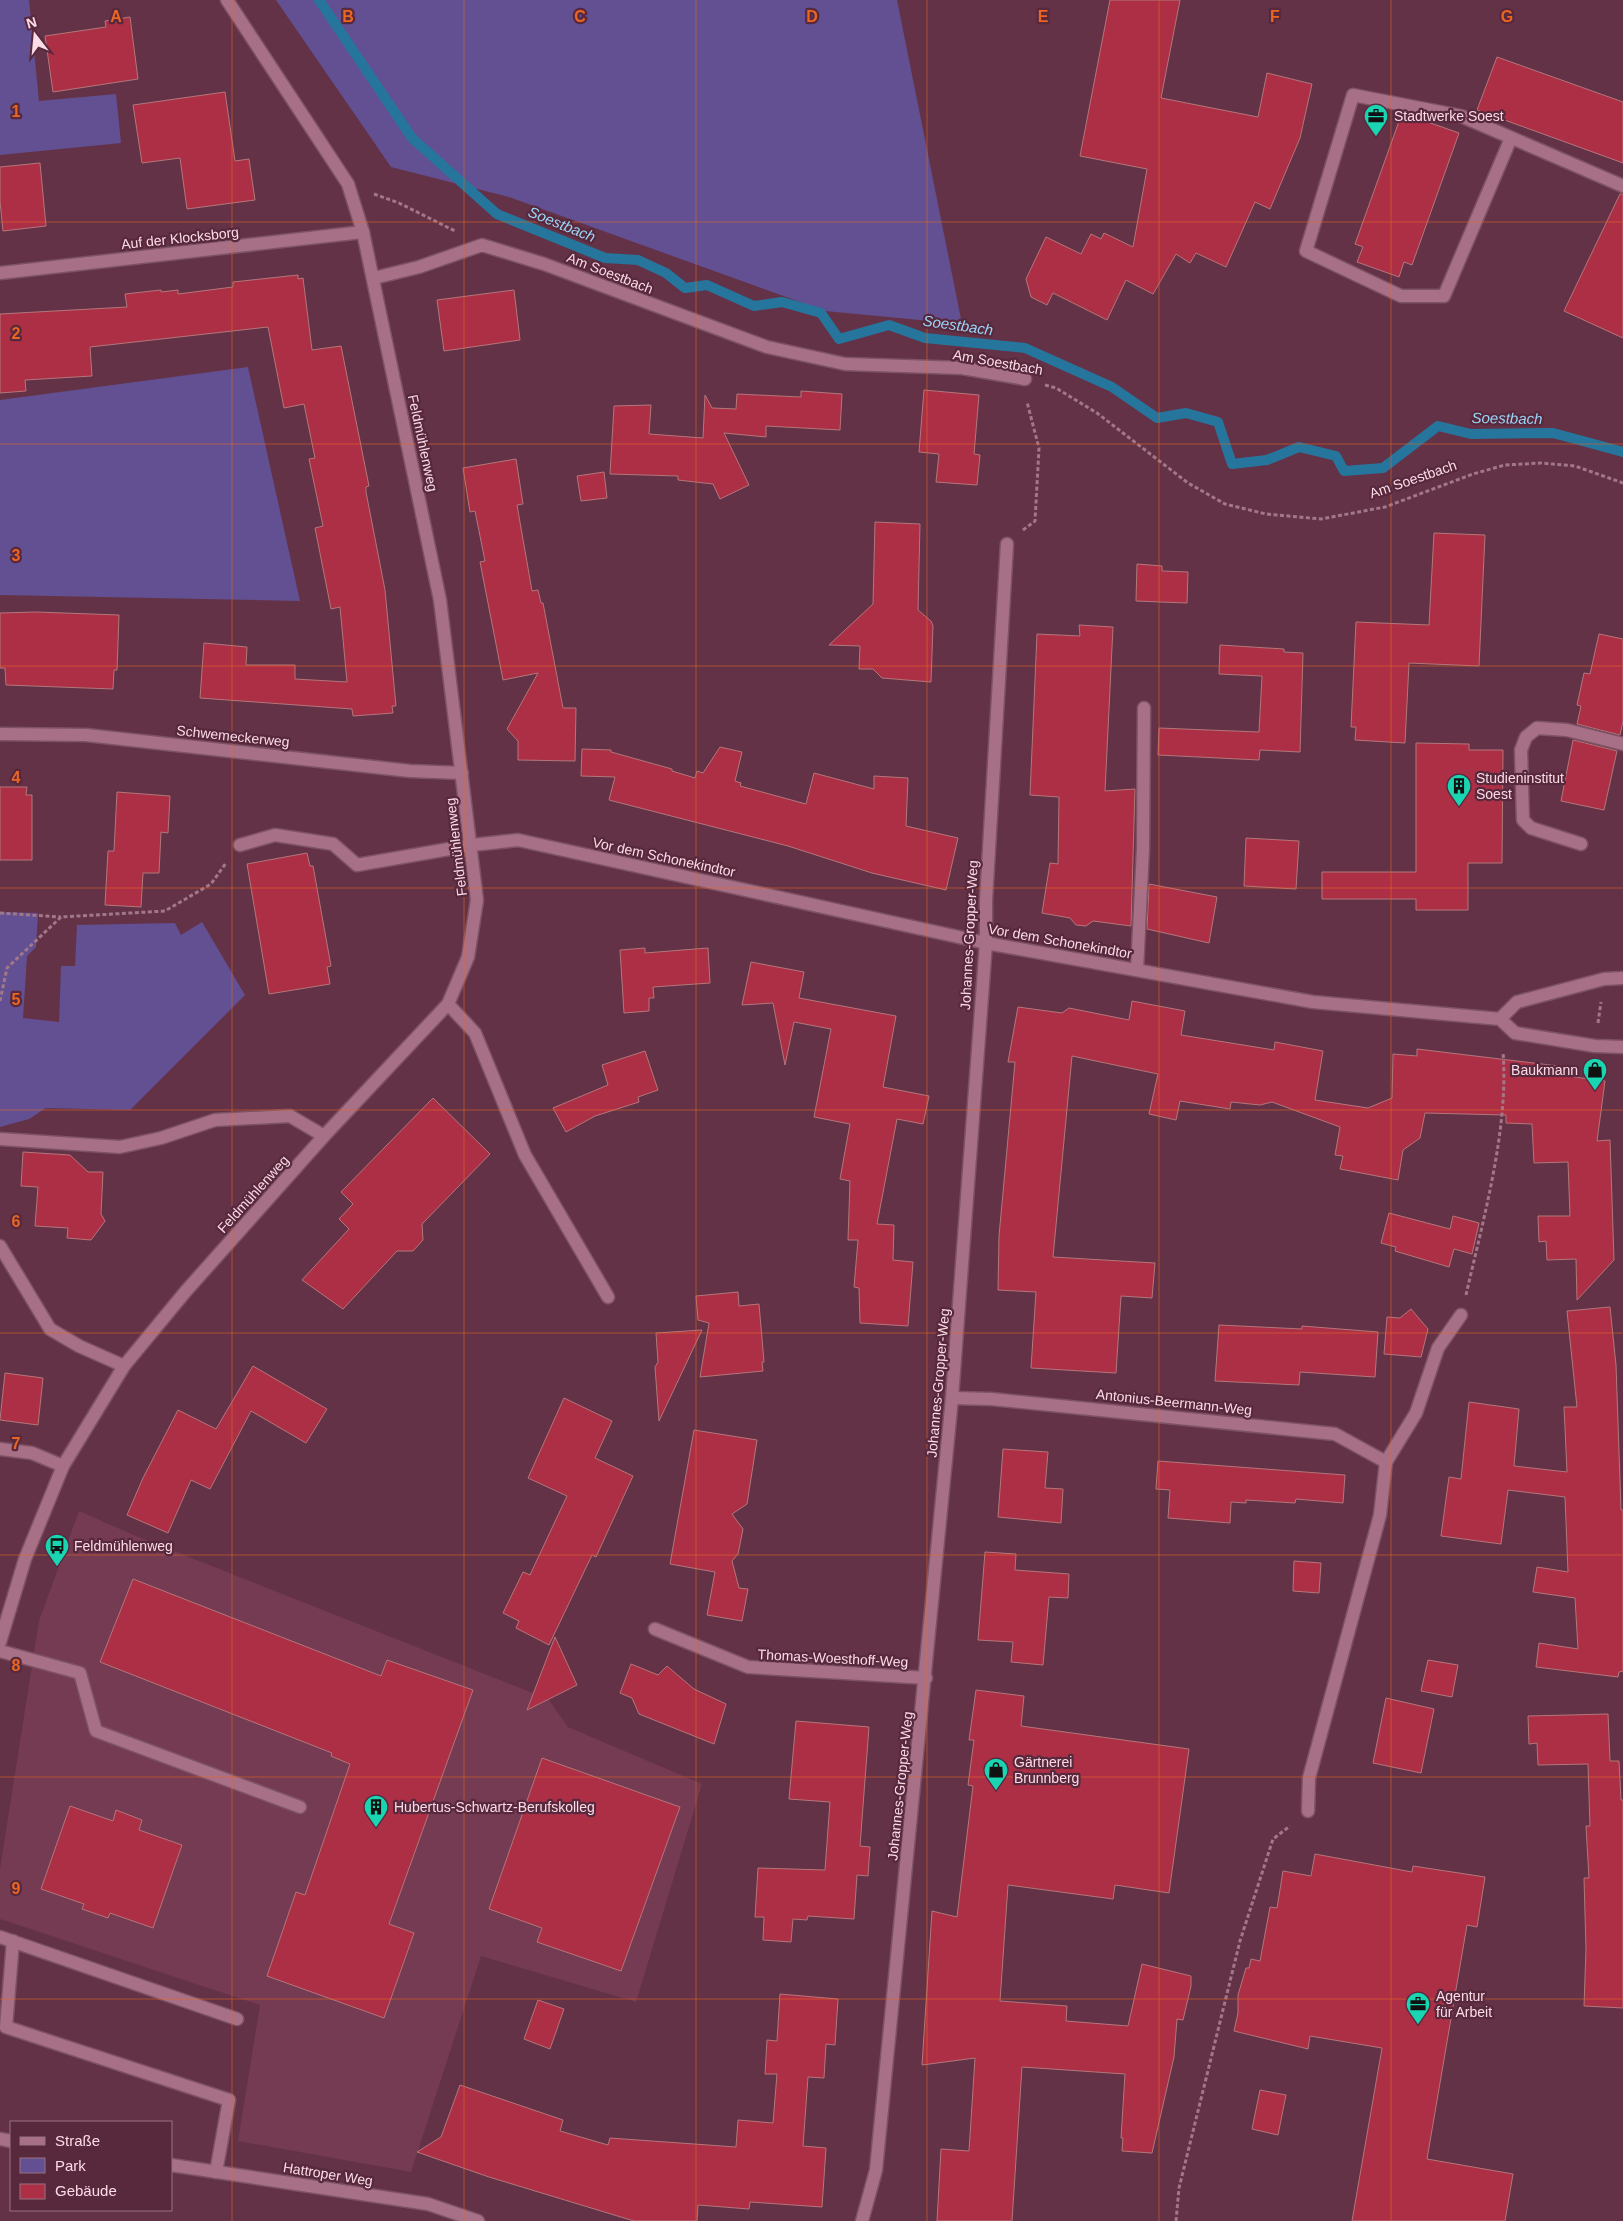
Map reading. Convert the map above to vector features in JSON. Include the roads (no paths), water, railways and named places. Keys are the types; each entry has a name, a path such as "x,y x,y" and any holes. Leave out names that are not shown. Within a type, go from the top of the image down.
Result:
{"street":[{"name":"Feldmühlenweg","path":"0,1642 24,1559 63,1466 124,1366 186,1291 324,1136 448,1004 468,957 477,900 472,845 440,600 363,232 348,184 227,0"},
{"path":"1512,138 1444,296 1401,296 1306,251 1353,95 1461,116 1512,138 1623,186"},
{"name":"Auf der Klocksborg","path":"0,273 363,232"},
{"name":"Am Soestbach","path":"374,278 419,267 482,244 544,264 767,347 845,364 962,368 1025,379"},
{"name":"Johannes-Gropper-Weg","path":"862,2221 876,2170 926,1678 952,1398 986,943 986,900 1008,544"},
{"path":"1137,970 1143,848 1144,708"},
{"path":"1581,844 1531,828 1523,820 1521,750 1526,737 1537,728 1567,730 1623,744"},
{"name":"Schwemeckerweg","path":"0,734 86,735 410,771 462,773"},
{"name":"Vor dem Schonekindtor","path":"240,844 275,834 333,844 357,865 472,845 518,840 986,943 1314,1002 1500,1019"},
{"path":"1623,978 1604,979 1517,1002 1500,1019 1515,1033 1596,1046 1623,1047"},
{"path":"448,1004 475,1033 525,1155 608,1297"},
{"path":"0,1139 120,1147 161,1138 215,1120 290,1116 324,1136"},
{"path":"0,1246 50,1329 79,1346 124,1366"},
{"path":"1308,1811 1309,1778 1380,1515 1386,1462 1416,1413 1438,1348 1461,1315"},
{"name":"Antonius-Beermann-Weg","path":"952,1398 991,1399 1335,1434 1386,1462"},
{"path":"0,1449 32,1453 63,1466"},
{"name":"Thomas-Woesthoff-Weg","path":"655,1629 748,1668 926,1678"},
{"path":"0,1651 80,1673 96,1731 300,1807"},
{"path":"0,1937 237,2019"},
{"path":"12,1941 6,2028 229,2100 216,2172"},
{"name":"Hattroper Weg","path":"172,2166 428,2204 478,2221"}],"waterway":[{"name":"Soestbach","path":"319,0 412,138 497,214 605,258 638,260 666,273 685,288 707,285 754,306 782,302 821,313 839,339 889,325 925,338 1025,348 1112,387 1157,418 1186,413 1218,422 1232,464 1267,460 1299,447 1336,456 1344,471 1383,468 1438,426 1471,434 1553,433 1623,452"}],"place":[{"name":"Stadtwerke Soest","path":"1376,137"},
{"name":"Studieninstitut Soest","path":"1459,807"},
{"name":"Baukmann","path":"1595,1091"},
{"name":"Feldmühlenweg","path":"57,1567"},
{"name":"Gärtnerei Brunnberg","path":"996,1791"},
{"name":"Hubertus-Schwartz-Berufskolleg","path":"376,1828"},
{"name":"Agentur für Arbeit","path":"1418,2025"}]}
